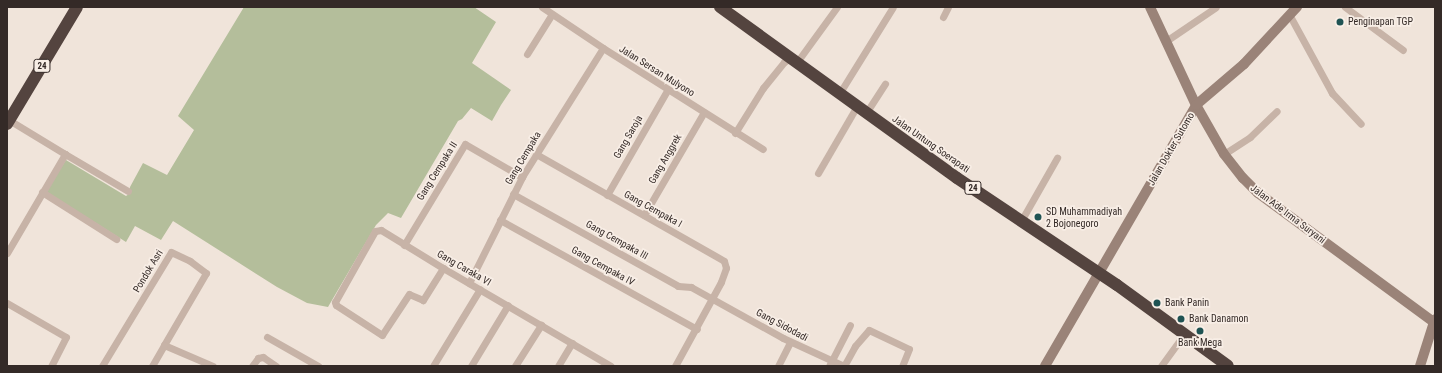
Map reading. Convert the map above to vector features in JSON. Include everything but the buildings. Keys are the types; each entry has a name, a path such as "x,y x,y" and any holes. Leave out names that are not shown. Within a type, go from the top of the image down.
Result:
{"highway":[{"name":"24","path":"8,122 77,7"},
{"name":"Jalan Untung Soerapati","path":"720,7 839,94 1099,273 1228,366"}],"main road":[{"name":"Jalan Ade Irma Suryani","path":"1150,7 1196,105 1224,154 1242,178 1258,193 1435,321"},
{"name":"Jalan Dokter Sutomo","path":"1045,366 1196,105 1244,64 1297,7"},
{"path":"1420,366 1435,321"}],"street":[{"name":"Jalan Sersan Mulyono","path":"542,7 602,48 735,133 763,149"},
{"path":"735,133 763,88 784,62 794,60 837,7"},
{"path":"839,94 893,7"},
{"path":"943,17 948,7"},
{"path":"1166,41 1216,7"},
{"path":"1345,7 1403,50"},
{"path":"527,54 552,14"},
{"path":"1290,16 1332,93 1361,124"},
{"name":"Gang Cempaka","path":"469,283 522,177 602,48"},
{"path":"818,174 862,110 885,84"},
{"name":"Gang Saroja","path":"607,195 668,89"},
{"path":"1224,154 1250,137 1277,111"},
{"name":"Gang Anggrek","path":"644,215 704,112"},
{"path":"8,122 128,191"},
{"name":"Gang Cempaka II","path":"404,245 465,144 522,177"},
{"path":"7,253 65,154"},
{"name":"Gang Cempaka I","path":"536,154 724,261 726,268 712,299"},
{"path":"1021,220 1057,158"},
{"path":"42,192 116,239"},
{"name":"Gang Cempaka III","path":"513,194 678,286 692,288 712,299"},
{"name":"Gang Cempaka IV","path":"500,220 696,329"},
{"name":"Gang Caraka VI","path":"443,268 423,300 409,294 382,335 336,305 336,299 375,231 381,230 404,245 611,366"},
{"name":"Pondok Asri","path":"102,366 171,252 190,261 206,273 152,366"},
{"path":"433,366 480,289"},
{"path":"675,366 712,299"},
{"name":"Gang Sidodadi","path":"712,299 831,363 844,366"},
{"path":"7,303 66,337 51,366"},
{"path":"471,366 508,305"},
{"path":"515,366 541,325"},
{"path":"831,363 850,325"},
{"path":"844,366 854,346 868,330 908,348 909,352 902,366"},
{"path":"1161,366 1184,334"},
{"path":"267,337 318,366"},
{"path":"778,366 790,342"},
{"path":"558,366 572,343"},
{"path":"164,345 213,366"},
{"path":"252,366 258,358 262,357 276,366"}],"green space":[{"path":"244,7 474,7 496,22 472,63 511,90 492,121 471,108 462,119 458,121 401,218 388,213 376,225 328,307 307,303 277,287 173,221 161,240 135,226 126,242 45,191 66,160 126,196 129,194 130,187 143,163 167,175 194,130 178,116"}],"place":[{"name":"Penginapan TGP","path":"1340,22"},
{"name":"SD Muhammadiyah 2 Bojonegoro","path":"1038,217"},
{"name":"Bank Panin","path":"1157,303"},
{"name":"Bank Danamon","path":"1181,319"},
{"name":"Bank Mega","path":"1200,331"}]}
